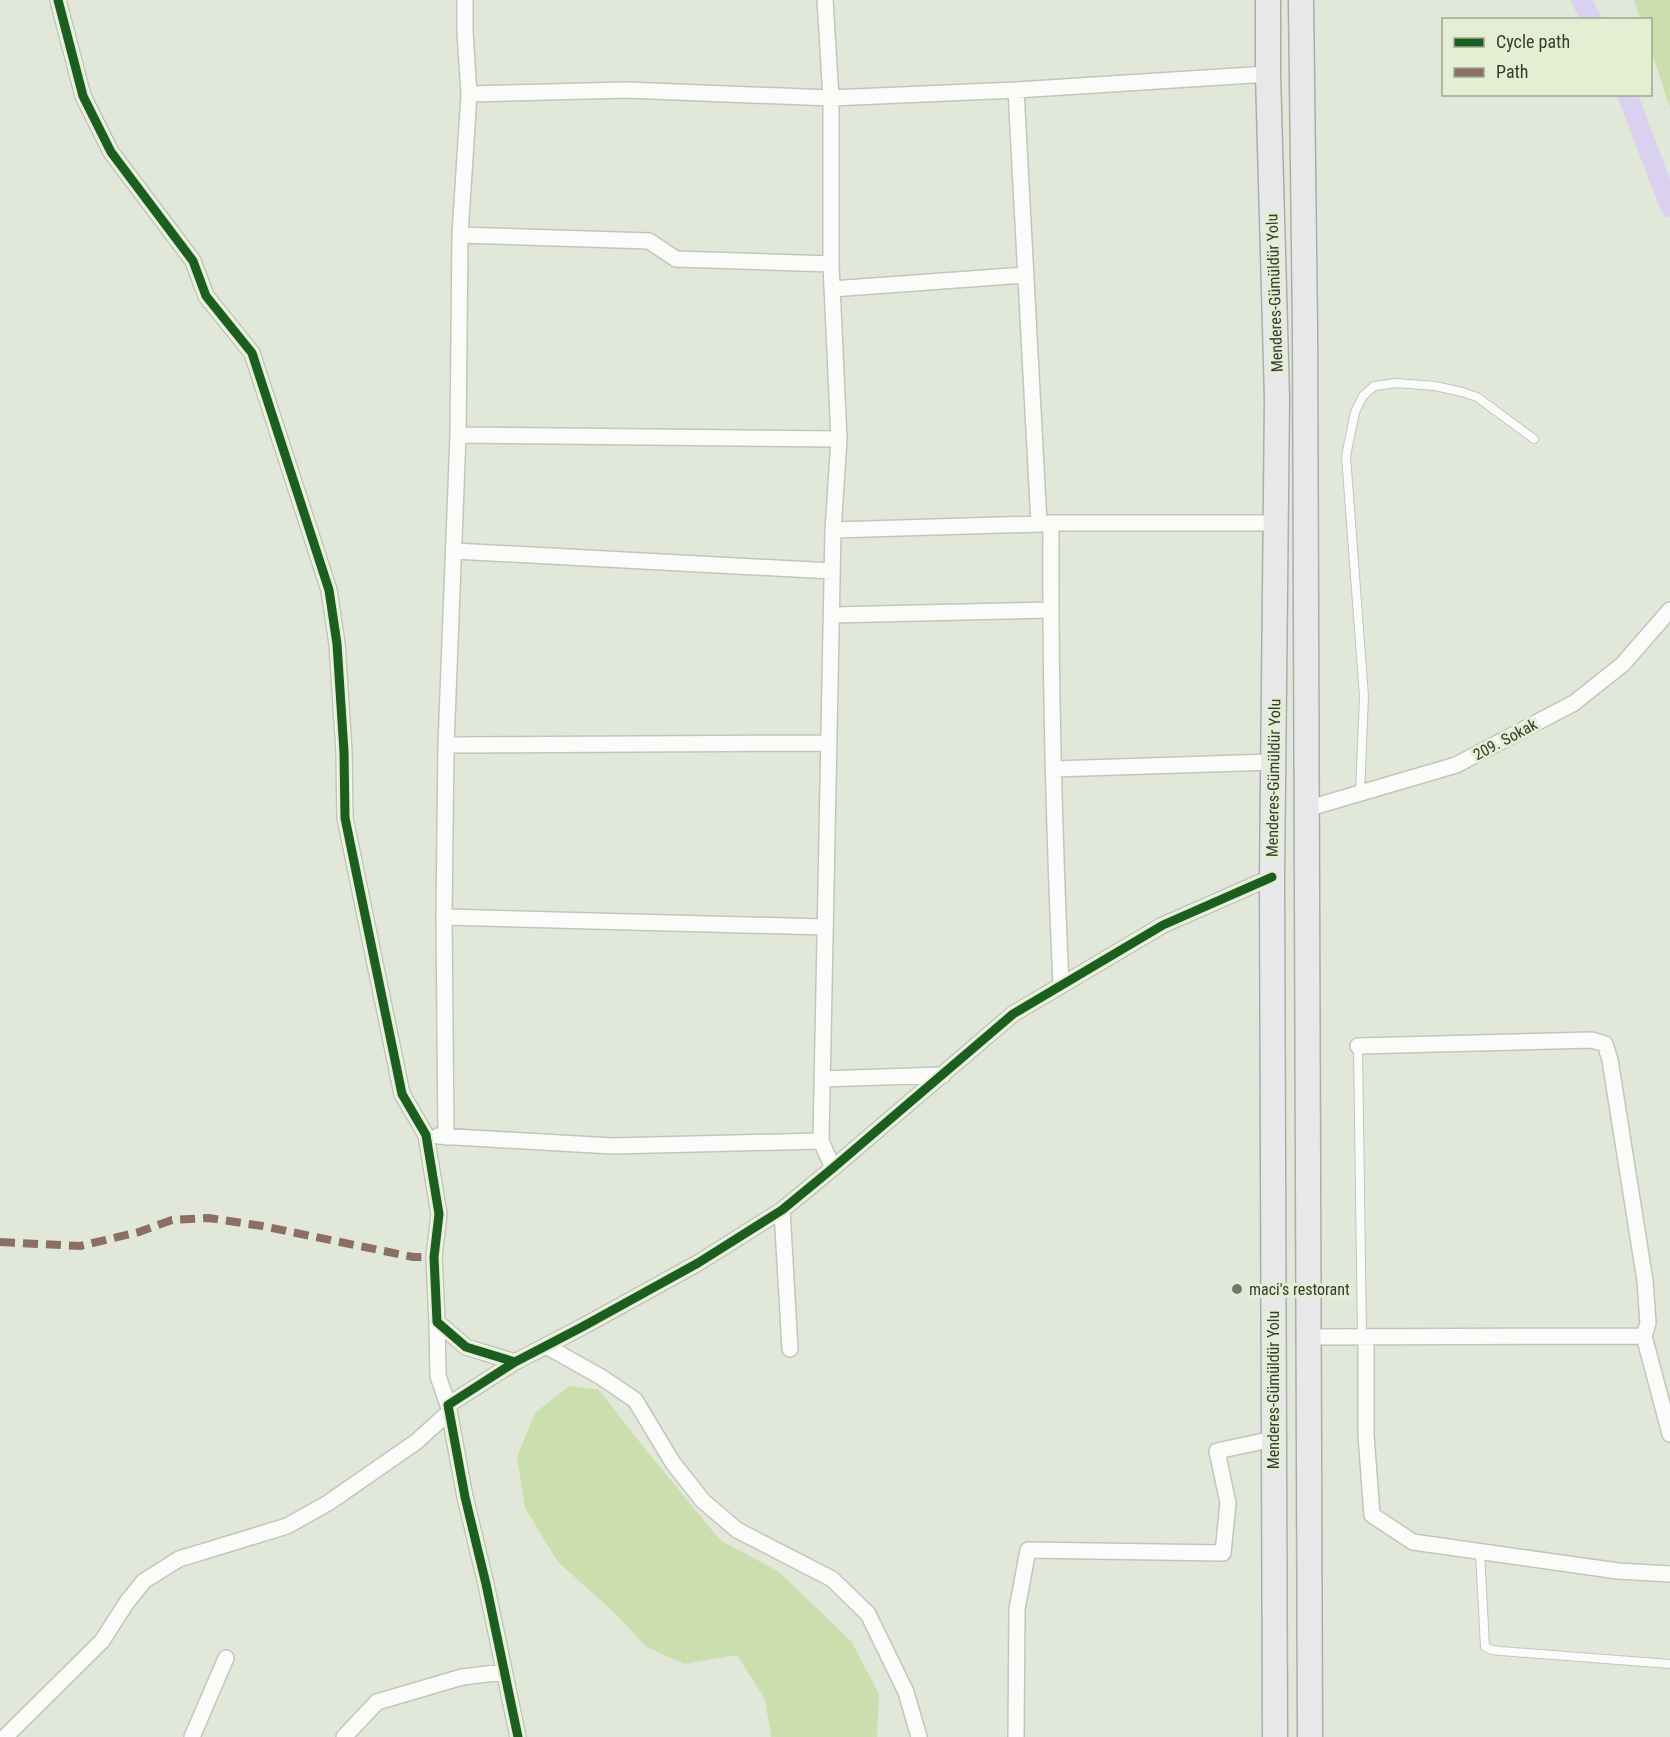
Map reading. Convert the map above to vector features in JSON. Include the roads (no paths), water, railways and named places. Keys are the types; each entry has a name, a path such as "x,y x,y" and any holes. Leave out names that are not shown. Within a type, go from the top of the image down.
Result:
{"main road":[{"name":"Menderes-Gümüldür Yolu","path":"1268,0 1277,398 1272,877 1275,1737"},
{"name":"Menderes-Gümüldür Yolu","path":"1301,0 1305,329 1310,1737"}],"street":[{"path":"58,0 83,96 111,152 193,261 206,296 252,353 329,590 337,644 344,752 345,818 402,1094 426,1136 439,1214 434,1257 438,1376 448,1409 518,1737"},
{"path":"446,1137 444,917 446,745 458,435 460,234 469,94 465,0"},
{"path":"825,0 831,98 831,264 839,439 833,530 821,1141 833,1168"},
{"path":"469,94 626,90 831,98 1016,90 1268,74"},
{"path":"1016,90 1026,275 1050,610 1061,985"},
{"path":"460,234 649,241 676,259 831,264"},
{"path":"832,289 1026,275"},
{"path":"458,435 839,439"},
{"path":"833,530 1045,523 1277,523"},
{"path":"454,550 832,571"},
{"path":"831,615 1050,610"},
{"name":"209. Sokak","path":"1306,809 1456,765 1574,703 1623,664 1670,610"},
{"path":"446,745 828,743"},
{"path":"1054,769 1273,762"},
{"path":"5,1737 102,1641 127,1602 144,1581 180,1559 287,1526 328,1503 416,1442 448,1409 515,1362 698,1263 782,1210 1013,1014 1163,925 1272,877"},
{"path":"444,917 824,927"},
{"path":"1358,1046 1592,1040 1605,1044 1610,1060 1645,1281 1648,1323 1644,1336 1670,1434"},
{"path":"822,1079 943,1075"},
{"path":"426,1136 612,1146 821,1141"},
{"path":"782,1210 790,1349"},
{"path":"437,1322 466,1347 515,1362"},
{"path":"1308,1337 1644,1336"},
{"path":"1364,1337 1366,1435 1372,1515 1413,1542 1618,1571 1670,1574"},
{"path":"546,1346 601,1377 635,1400 673,1464 703,1501 737,1530 832,1579 868,1614 906,1692 920,1737"},
{"path":"1016,1737 1017,1609 1028,1550 1223,1553 1228,1503 1217,1451 1273,1439"},
{"path":"192,1737 226,1658"},
{"path":"344,1737 376,1702 462,1677 504,1672"}],"lane":[{"path":"1360,793 1364,696 1346,456 1355,412 1363,396 1374,386 1397,383 1435,386 1477,397 1534,439"},
{"path":"1358,1046 1364,1337"},
{"path":"1480,1552 1485,1647 1510,1652 1670,1664"}],"waterway":[{"path":"1581,0 1591,18"},
{"path":"1628,96 1670,207"}],"place":[{"name":"maci's restorant","path":"1237,1289"}]}
